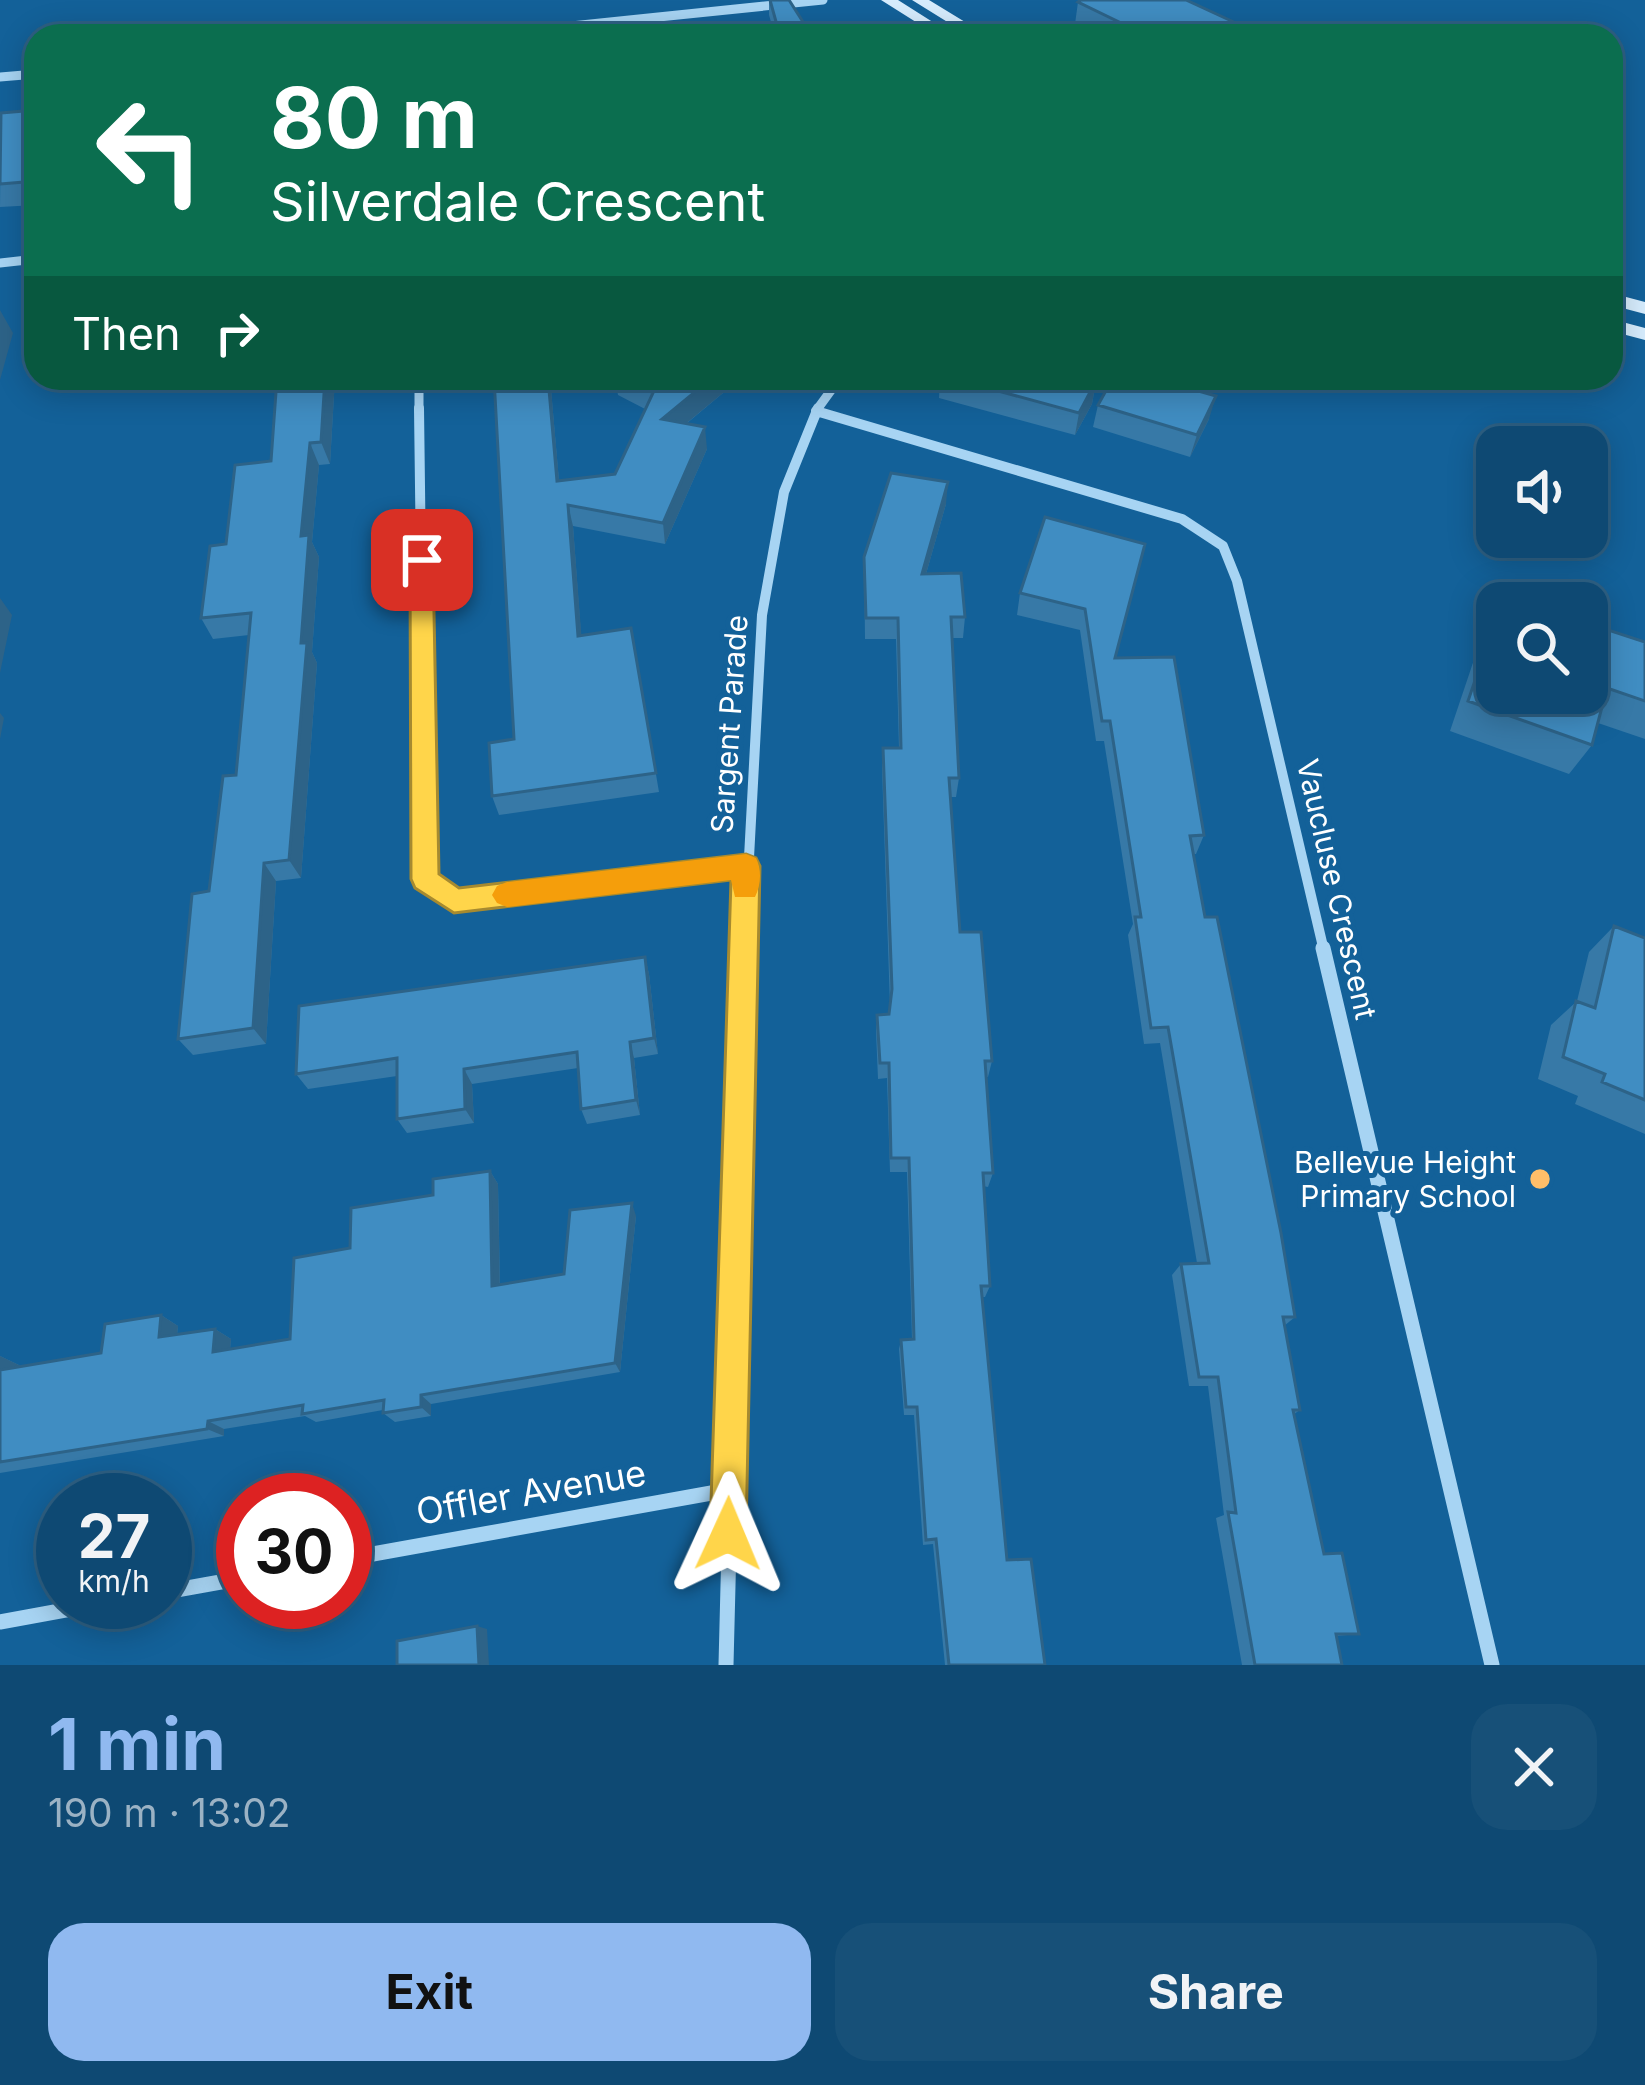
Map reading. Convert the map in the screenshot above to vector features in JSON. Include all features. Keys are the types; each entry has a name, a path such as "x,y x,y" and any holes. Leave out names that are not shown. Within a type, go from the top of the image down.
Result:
{"main road":[{"path":"888,0 929,24"},
{"path":"919,0 960,24"}],"street":[{"path":"591,24 823,0"},
{"path":"419,390 425,879 454,901 746,866"},
{"name":"Sargent Parade","path":"726,1665 746,866 762,616 784,492 816,411 831,390"},
{"name":"Vaucluse Crescent","path":"816,411 1182,520 1223,546 1237,581 1492,1665"},
{"name":"Offler Avenue","path":"372,1554 728,1490"},
{"path":"0,1622 36,1615"}],"building":[{"path":"770,0 789,0 804,24 777,24"},
{"path":"1186,0 1238,24 1123,24 1078,2"},
{"path":"24,111 24,182 0,184 1,113"},
{"path":"276,390 324,390 321,442 310,443 301,536 309,535 301,643 307,643 289,860 264,863 253,1028 178,1039 192,894 209,891 223,776 236,775 251,613 201,618 210,546 226,544 235,465 271,461"},
{"path":"495,390 549,390 557,481 615,474 653,393 647,390 697,390 662,419 705,427 663,523 568,505 578,636 631,628 656,773 492,796 489,743 514,739"},
{"path":"995,390 1091,390 1079,413"},
{"path":"1106,390 1195,390 1216,396 1197,435 1098,405"},
{"path":"891,473 948,482 922,574 961,573 965,617 951,617 959,778 949,778 960,932 981,932 992,1061 985,1061 993,1173 983,1173 990,1286 981,1286 1007,1560 1031,1559 1045,1665 949,1665 936,1539 926,1540 917,1407 906,1407 901,1340 914,1339 909,1158 891,1158 889,1063 880,1063 877,1015 889,1014 892,989 883,748 901,748 898,618 866,618 864,557"},
{"path":"1045,517 1145,544 1115,658 1174,657 1204,835 1190,836 1205,917 1217,917 1295,1317 1283,1317 1300,1410 1293,1410 1324,1554 1342,1553 1359,1634 1336,1634 1342,1665 1255,1665 1228,1512 1236,1513 1218,1377 1199,1377 1181,1264 1209,1263 1168,1027 1151,1028 1135,917 1141,917 1110,721 1102,721 1085,609 1020,593"},
{"path":"1608,630 1645,642 1645,701 1608,688"},
{"path":"1476,678 1476,704 1468,701"},
{"path":"1505,714 1600,714 1592,745"},
{"path":"1614,926 1645,938 1645,1100 1602,1082 1605,1074 1563,1057 1576,1001 1595,1008"},
{"path":"645,957 654,1038 630,1042 636,1100 581,1109 577,1052 464,1069 465,1109 397,1119 397,1058 296,1074 299,1006"},
{"path":"490,1171 492,1286 564,1274 570,1210 632,1203 615,1363 421,1395 421,1407 383,1413 384,1400 302,1414 303,1405 208,1421 207,1429 0,1462 0,1370 101,1353 105,1324 161,1315 159,1337 215,1329 213,1352 290,1339 294,1258 350,1248 351,1208 433,1195 433,1179"},
{"path":"477,1626 479,1665 397,1665 397,1641"}],"slow traffic":[{"path":"507,895 746,866 745,888"}],"place":[{"name":"Bellevue Height Primary School","path":"1540,1179"}],"route":[{"path":"422,560 425,879 454,901 746,866 728,1534"}]}
